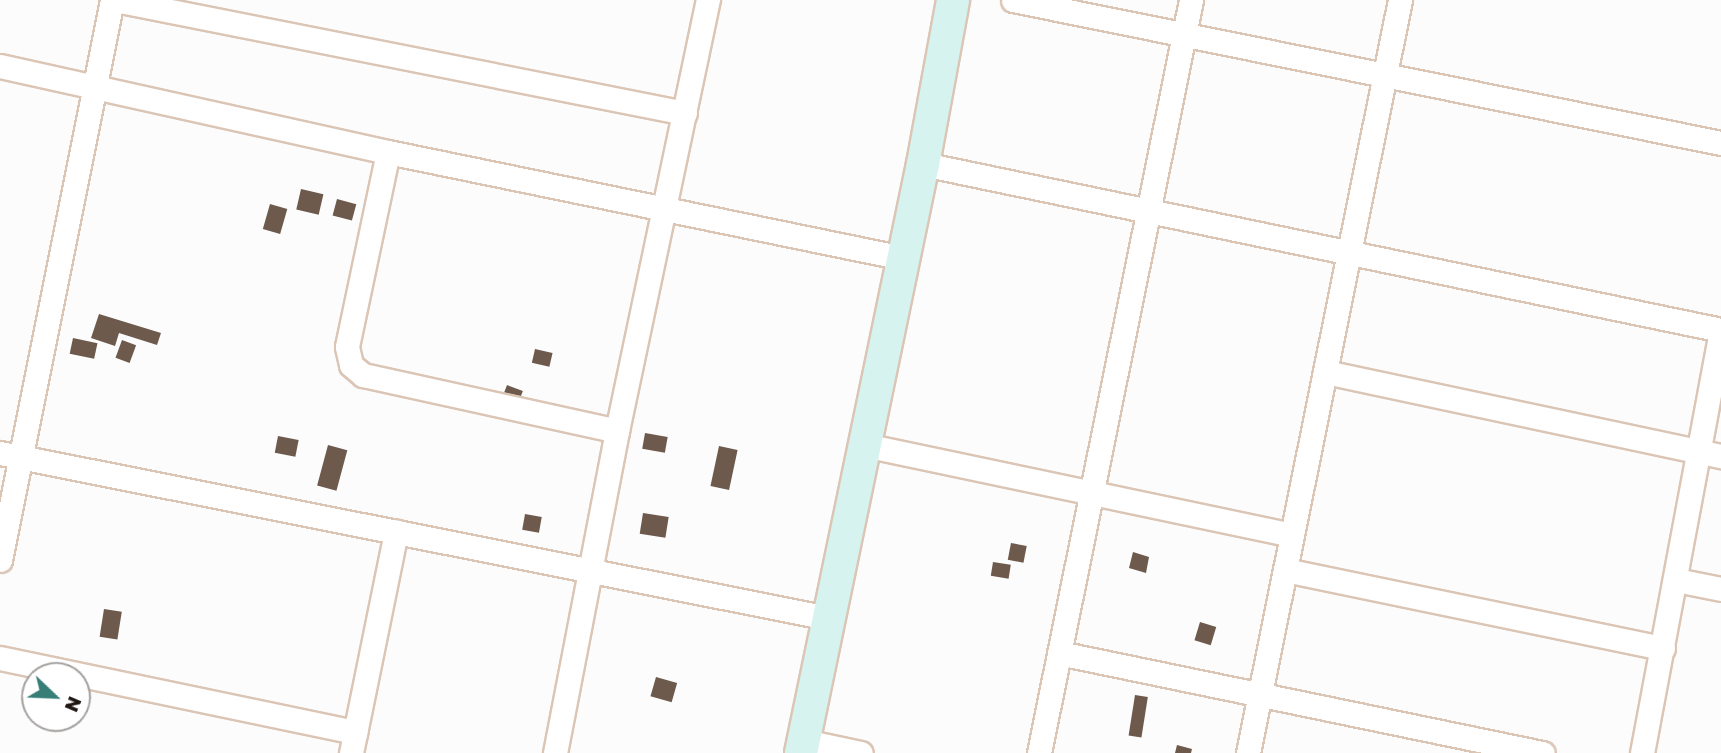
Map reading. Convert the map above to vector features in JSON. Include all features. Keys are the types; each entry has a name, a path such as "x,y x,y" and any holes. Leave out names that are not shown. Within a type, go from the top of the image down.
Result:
{"street":[{"path":"0,560 10,456 113,0 685,113"},
{"path":"555,753 617,431 666,210 708,0"},
{"path":"861,753 802,747 923,164 953,0"},
{"path":"1013,0 1721,143"},
{"path":"1039,753 1191,0"},
{"path":"1248,753 1400,0"},
{"path":"0,66 388,152 903,258"},
{"path":"388,152 347,347 351,365 363,375 617,431"},
{"path":"923,164 1349,251 1721,331 1711,454 1675,580 1642,753"},
{"path":"1325,372 1711,454"},
{"path":"865,445 1292,535"},
{"path":"10,456 828,618"},
{"path":"0,658 353,743 396,532"},
{"path":"1285,570 1662,648"},
{"path":"1675,580 1721,589"},
{"path":"1059,653 1543,753"}],"building":[{"path":"301,189 323,194 319,215 296,209"},
{"path":"337,199 356,204 352,221 333,215"},
{"path":"270,204 287,209 280,234 263,229"},
{"path":"99,314 161,333 157,345 119,333 115,346 91,338"},
{"path":"73,338 97,343 94,359 70,354"},
{"path":"122,340 136,345 130,363 116,358"},
{"path":"535,349 553,353 549,367 532,363"},
{"path":"507,385 523,391 516,410 500,404"},
{"path":"645,433 668,437 665,453 642,449"},
{"path":"278,436 299,440 295,457 275,453"},
{"path":"328,445 347,450 336,491 317,486"},
{"path":"719,446 738,450 729,490 710,486"},
{"path":"643,513 669,517 665,538 640,534"},
{"path":"525,514 542,517 539,533 522,530"},
{"path":"1011,543 1027,546 1023,563 1008,560"},
{"path":"1133,552 1149,557 1146,573 1129,568"},
{"path":"993,562 1011,565 1009,579 991,576"},
{"path":"104,609 122,612 117,639 100,637"},
{"path":"1200,622 1216,627 1211,645 1194,640"},
{"path":"656,677 677,683 672,702 650,696"},
{"path":"1135,695 1148,697 1141,738 1129,735"},
{"path":"1177,745 1192,749 1191,753 1175,753"}]}
